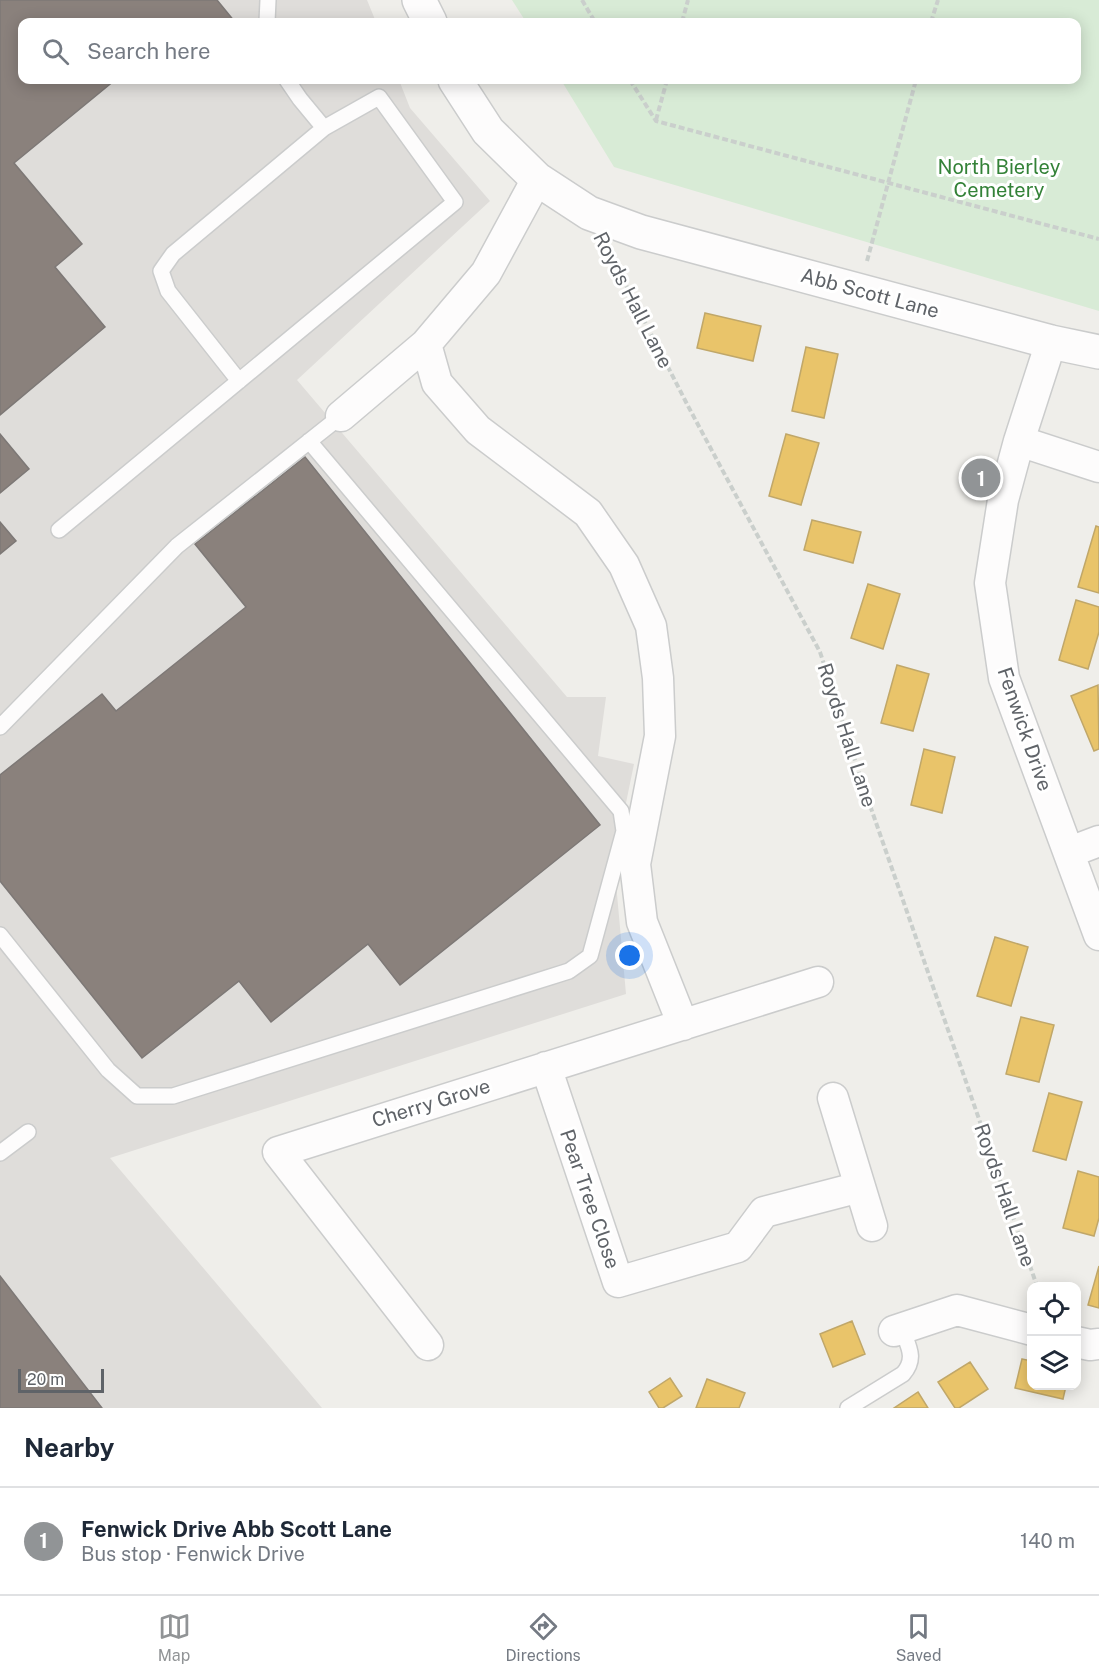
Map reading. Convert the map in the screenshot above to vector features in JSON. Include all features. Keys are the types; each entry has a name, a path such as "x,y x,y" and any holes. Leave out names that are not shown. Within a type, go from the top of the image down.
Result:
{"street":[{"path":"419,0 428,18"},
{"name":"Royds Hall Lane","path":"458,84 488,131 537,179 589,213 641,232"},
{"path":"341,416 426,344 486,273 537,179"},
{"name":"Abb Scott Lane","path":"641,232 1051,342 1099,352"},
{"name":"Fenwick Drive","path":"1051,342 1019,441 1003,501 990,583 1004,678 1099,935"},
{"path":"426,344 437,383 478,430 588,513 624,565 651,626 658,678 660,736 635,864 642,922 683,1025"},
{"path":"1019,441 1099,467"},
{"path":"1070,852 1099,841"},
{"name":"Cherry Grove","path":"428,1345 278,1152 818,981"},
{"name":"Pear Tree Close","path":"546,1067 618,1282 738,1247 764,1212 860,1187"},
{"path":"833,1098 872,1226"},
{"path":"898,1330 957,1310 1027,1329"},
{"path":"1081,1343 1099,1344"}],"lane":[{"path":"267,18 268,0"},
{"path":"291,84 324,128"},
{"path":"59,530 239,381 455,202 379,97 324,128 173,254 161,271 168,291 239,381"},
{"path":"0,727 177,546 341,416"},
{"path":"0,935 108,1070 137,1096 173,1096 569,971 590,956 624,831 621,812 309,441"},
{"path":"0,1153 28,1132"},
{"path":"848,1408 903,1374 909,1366 911,1356 898,1330"}],"path":[{"path":"582,0 593,18"},
{"path":"683,18 688,0"},
{"path":"933,18 938,0"},
{"path":"633,84 656,121 1099,239"},
{"path":"656,121 666,84"},
{"path":"859,290 915,84"},
{"name":"Royds Hall Lane","path":"589,213 687,406 820,652 865,791 1035,1282"}],"shaded area":[{"path":"0,0 367,0 374,18 18,18 18,84 401,84 410,108 490,201 297,380 567,697 606,697 598,756 634,764 614,861 626,994 110,1158 322,1408 0,1408"}],"green space":[{"name":"North Bierley Cemetery","path":"512,0 1099,0 1099,311 614,167 563,84 1081,84 1081,18 523,18"}],"building: Homes":[{"path":"705,313 761,326 753,361 697,348"},
{"path":"806,347 838,354 824,418 792,411"},
{"path":"786,434 819,443 801,505 769,496"},
{"path":"812,520 861,532 853,563 804,550"},
{"path":"1096,526 1099,527 1099,593 1078,587"},
{"path":"868,584 900,594 883,649 851,638"},
{"path":"1076,600 1099,607 1099,632 1088,669 1059,660"},
{"path":"897,665 929,674 913,731 881,723"},
{"path":"1098,685 1099,749 1094,751 1071,696"},
{"path":"924,749 955,757 942,813 911,805"},
{"path":"995,937 1028,947 1011,1006 977,996"},
{"path":"1021,1017 1054,1025 1039,1082 1006,1074"},
{"path":"1049,1093 1082,1102 1066,1160 1033,1151"},
{"path":"1078,1171 1099,1177 1099,1218 1094,1236 1063,1228"},
{"path":"1099,1266 1099,1308 1088,1305"},
{"path":"852,1321 865,1354 833,1367 820,1334"},
{"path":"1022,1359 1027,1360 1027,1390 1065,1390 1063,1399 1015,1388"},
{"path":"970,1362 988,1389 959,1408 955,1408 938,1382"},
{"path":"670,1378 682,1396 663,1408 659,1408 649,1392"},
{"path":"707,1379 745,1393 739,1408 696,1408"},
{"path":"918,1392 928,1408 894,1408"}],"building: Industry":[{"path":"0,0 217,0 232,18 18,18 18,84 110,84 14,163 82,244 55,267 105,327 0,415"},
{"path":"0,434 29,469 0,493"},
{"path":"305,457 600,825 400,985 368,944 271,1022 239,981 142,1058 0,881 0,775 102,694 116,711 246,607 195,544"},
{"path":"0,522 16,541 0,554"},
{"path":"0,1276 102,1408 0,1408"}],"place":[{"name":"Fenwick Drive Abb Scott Lane","path":"981,478"}]}
